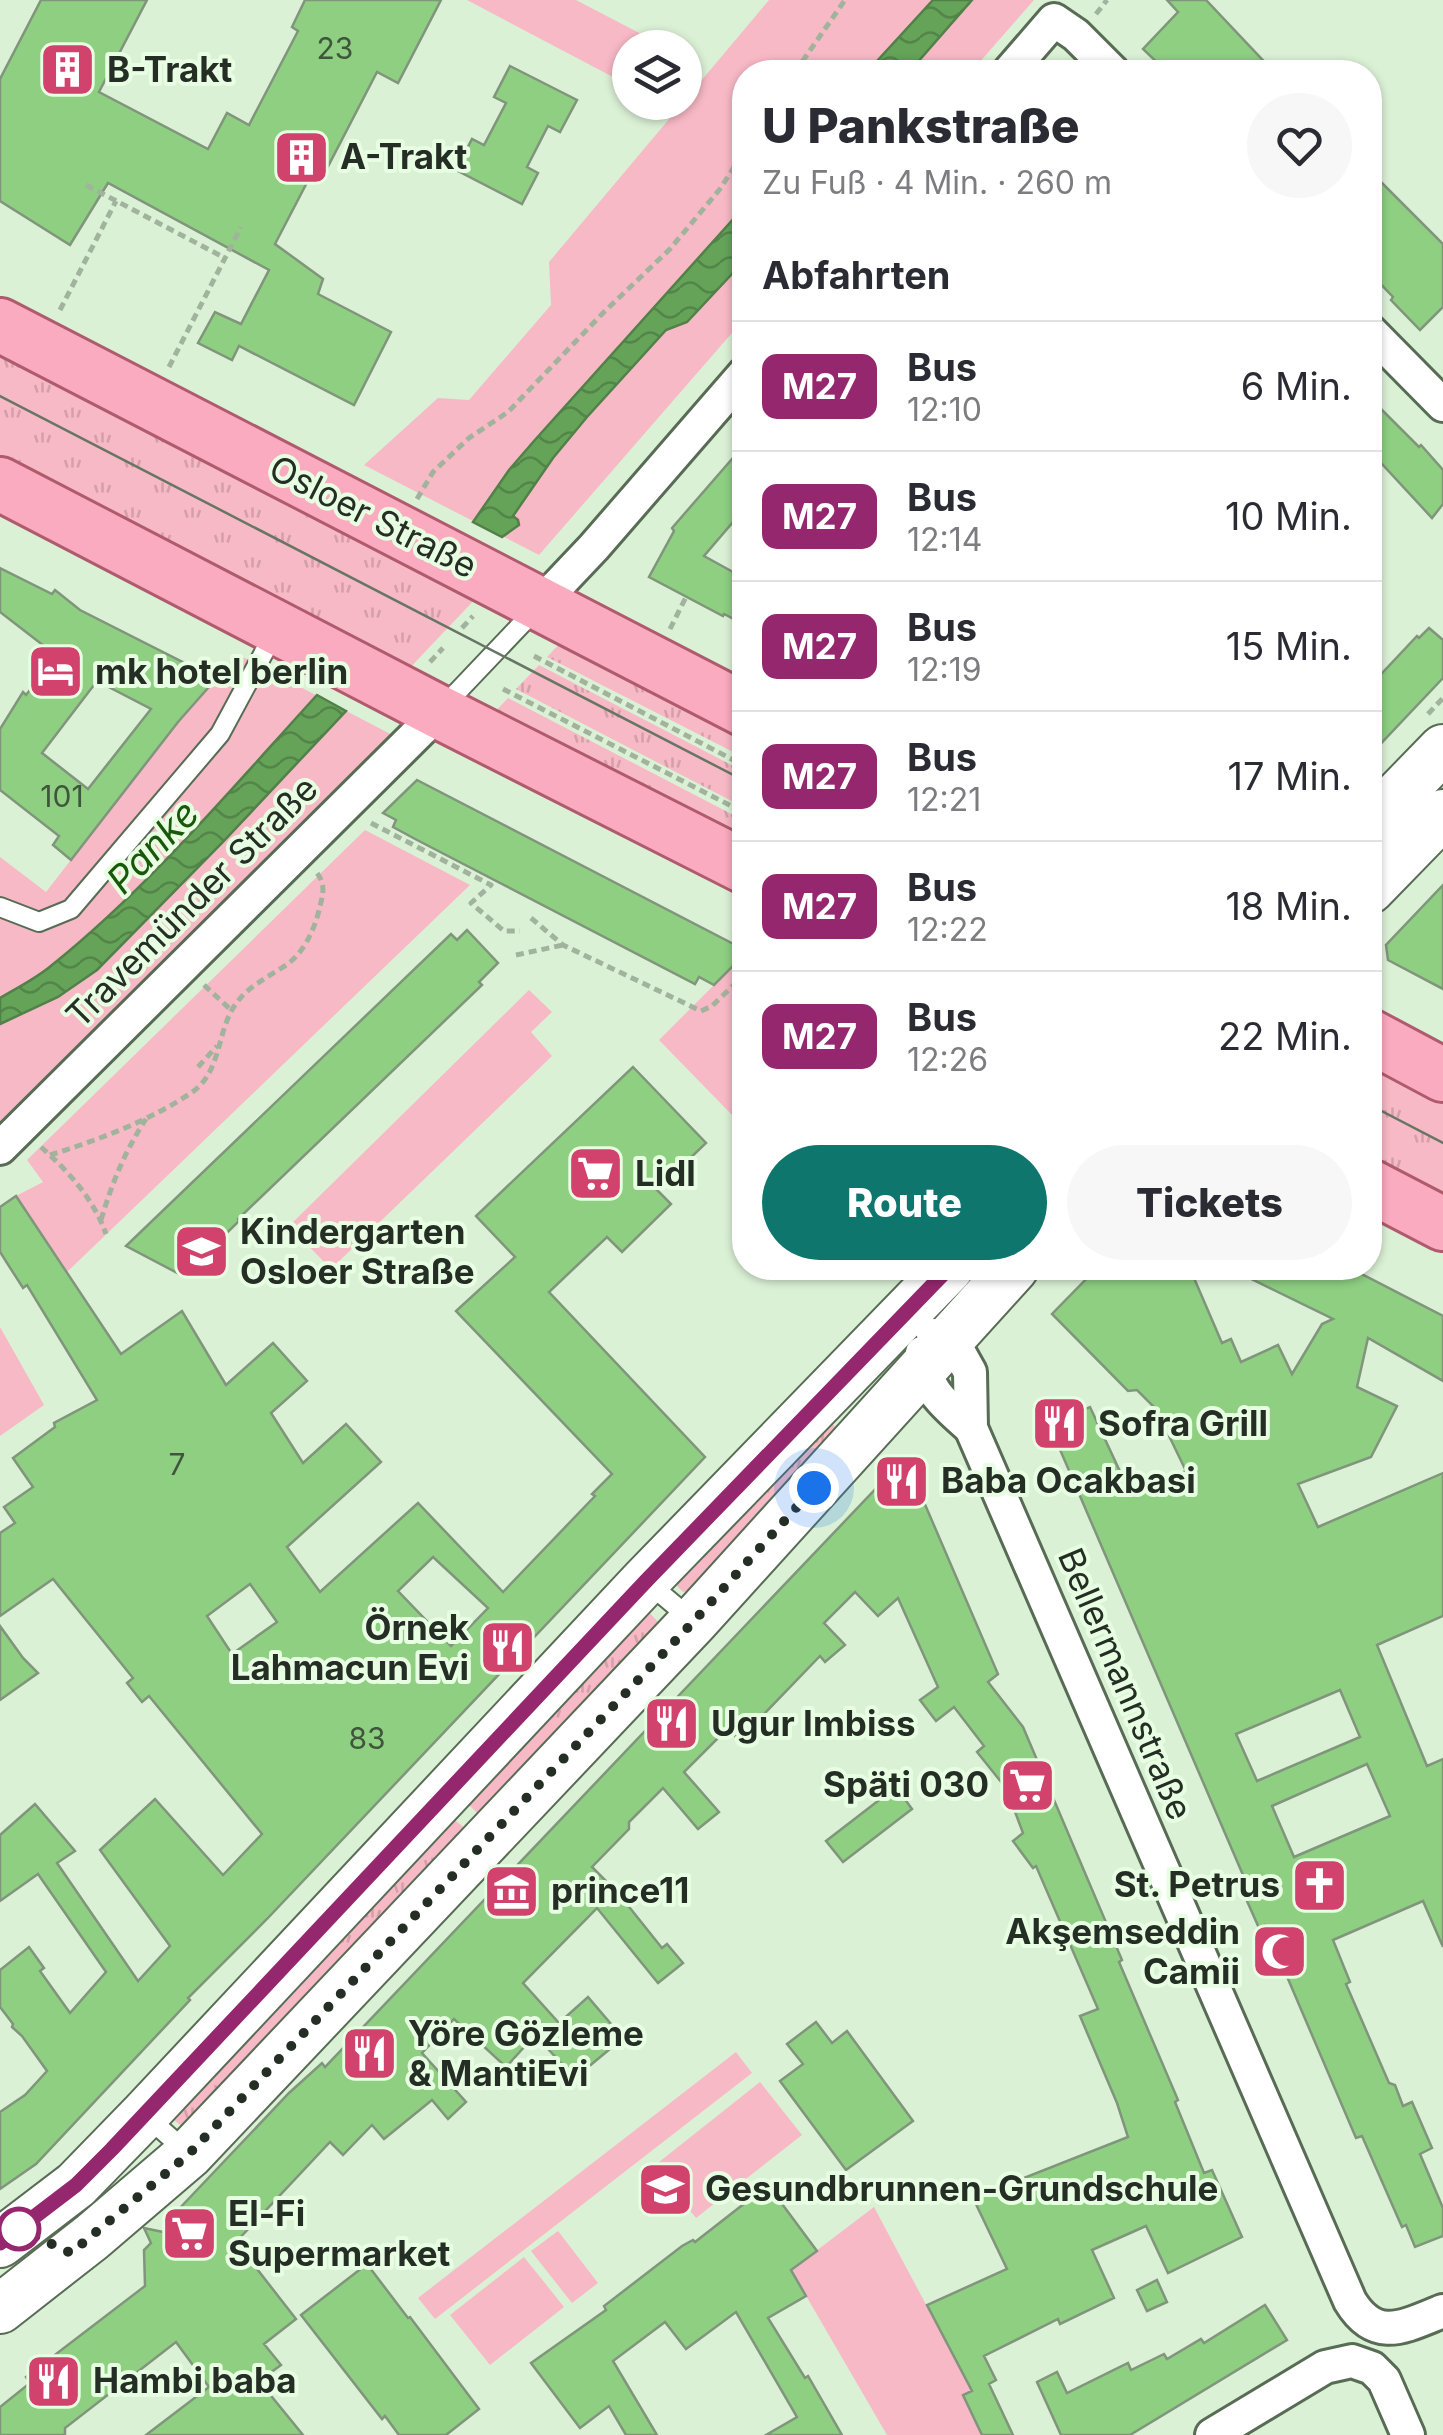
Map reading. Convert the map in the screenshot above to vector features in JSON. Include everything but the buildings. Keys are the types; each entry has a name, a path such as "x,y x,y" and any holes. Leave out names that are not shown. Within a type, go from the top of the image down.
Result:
{"main road":[{"name":"Osloer Straße","path":"0,325 732,703"},
{"path":"0,484 732,859"},
{"path":"1382,812 1443,749"},
{"path":"1382,877 1443,814"},
{"path":"1382,1042 1443,1075"},
{"path":"1382,1192 1443,1224"},
{"path":"0,2244 76,2185 646,1581 925,1323 995,1280"},
{"path":"0,2309 189,2154 694,1621 925,1323"}],"street":[{"path":"1019,60 1054,20 1101,60"},
{"path":"1382,343 1443,405"},
{"path":"540,604 732,388"},
{"name":"Travemünder Straße","path":"0,1148 439,712"},
{"name":"Bellermannstraße","path":"925,1323 940,1400 971,1428 1350,2301 1361,2318 1372,2326 1386,2328 1411,2324 1443,2310"},
{"path":"1212,2435 1325,2368 1344,2362 1372,2368 1384,2380 1408,2435"}],"lane":[{"path":"439,712 540,604"},
{"path":"0,906 39,922 71,909 220,734 277,628"},
{"path":"646,1581 694,1621"},
{"path":"145,2114 189,2154"}],"path":[{"path":"802,60 845,0"},
{"path":"1096,14 1107,0"},
{"path":"416,501 433,472 469,438 508,412 670,249 732,170"},
{"path":"86,186 226,258"},
{"path":"58,315 116,201"},
{"path":"171,363 241,227"},
{"path":"670,629 686,597"},
{"path":"534,656 732,759"},
{"path":"504,689 732,805"},
{"path":"364,820 491,885 470,903 504,931 520,931"},
{"path":"50,1155 96,1141 194,1091 202,1083 210,1074 231,1010 243,993 288,965 306,944 318,918 323,893 322,878 314,870"},
{"path":"531,918 563,945 701,1012 732,987"},
{"path":"516,955 563,945"},
{"path":"200,980 231,1010"},
{"path":"198,1067 220,1044"},
{"path":"101,1220 128,1147 148,1116"},
{"path":"35,1141 82,1188 106,1234"}],"green space":[{"path":"467,0 576,0 633,30 612,30 612,77"},
{"path":"769,0 1034,0 982,60 732,60 732,333 539,555 364,465 438,398 469,400 551,305 549,262 668,120 702,120 702,80"},
{"path":"0,345 480,594 405,673 0,464"},
{"path":"565,638 732,724 732,751 547,657"},
{"path":"237,654 396,737 0,1128 0,857 46,892 177,723"},
{"path":"539,665 732,765 732,801 516,689"},
{"path":"508,698 732,814 732,840 490,717"},
{"path":"365,830 470,885 66,1273 16,1196 43,1182 27,1160"},
{"path":"732,967 732,1115 659,1040"},
{"path":"529,990 552,1012 531,1032 552,1056 331,1269 289,1226"},
{"path":"1382,1063 1443,1095 1443,1211 1382,1179"},
{"path":"0,1327 44,1405 0,1436"},
{"path":"826,1418 841,1432 691,1591 683,1592 674,1583"},
{"path":"647,1610 659,1623 480,1816 465,1801"},
{"path":"451,1817 467,1830 184,2128 170,2117"},
{"path":"736,2052 752,2073 435,2319 418,2298"},
{"path":"760,2082 802,2135 696,2218 654,2166"},
{"path":"874,2207 972,2391 964,2395 982,2435 887,2435 791,2270"},
{"path":"558,2231 598,2283 572,2303 531,2251"},
{"path":"524,2257 564,2307 490,2365 450,2315"}],"water":[{"path":"933,0 972,0 920,60 878,60"},
{"path":"732,221 732,274 687,322 666,330 587,417 513,516 519,525 502,537 473,522 509,470"},
{"path":"317,695 346,711 222,843 97,970 58,997 0,1024 0,998 46,970 123,903"}],"tram line":[{"path":"0,396 732,774"},
{"path":"1382,1111 1443,1143"}],"bus line":[{"name":"M27","path":"0,2243 76,2185 112,2149 646,1581 938,1280"}],"place":[{"name":"B-Trakt","path":"68,70"},
{"name":"A-Trakt","path":"301,157"},
{"name":"mk hotel berlin","path":"56,672"},
{"name":"Lidl","path":"596,1174"},
{"name":"Kindergarten Osloer Straße","path":"201,1252"},
{"name":"Sofra Grill","path":"1059,1424"},
{"name":"Baba Ocakbasi","path":"902,1481"},
{"name":"Örnek Lahmacun Evi","path":"508,1648"},
{"name":"Ugur Imbiss","path":"672,1724"},
{"name":"Späti 030","path":"1028,1785"},
{"name":"St. Petrus","path":"1319,1885"},
{"name":"prince11","path":"512,1891"},
{"name":"Akşemseddin Camii","path":"1279,1952"},
{"name":"Yöre Gözleme & MantiEvi","path":"369,2054"},
{"name":"Gesundbrunnen-Grundschule","path":"666,2189"},
{"name":"El-Fi Supermarket","path":"189,2234"},
{"name":"Hambi baba","path":"54,2381"}],"route":[{"path":"19,2229 71,2253 189,2154 694,1621 814,1488"}],"water label":[{"name":"Panke","path":"153,847"}]}
